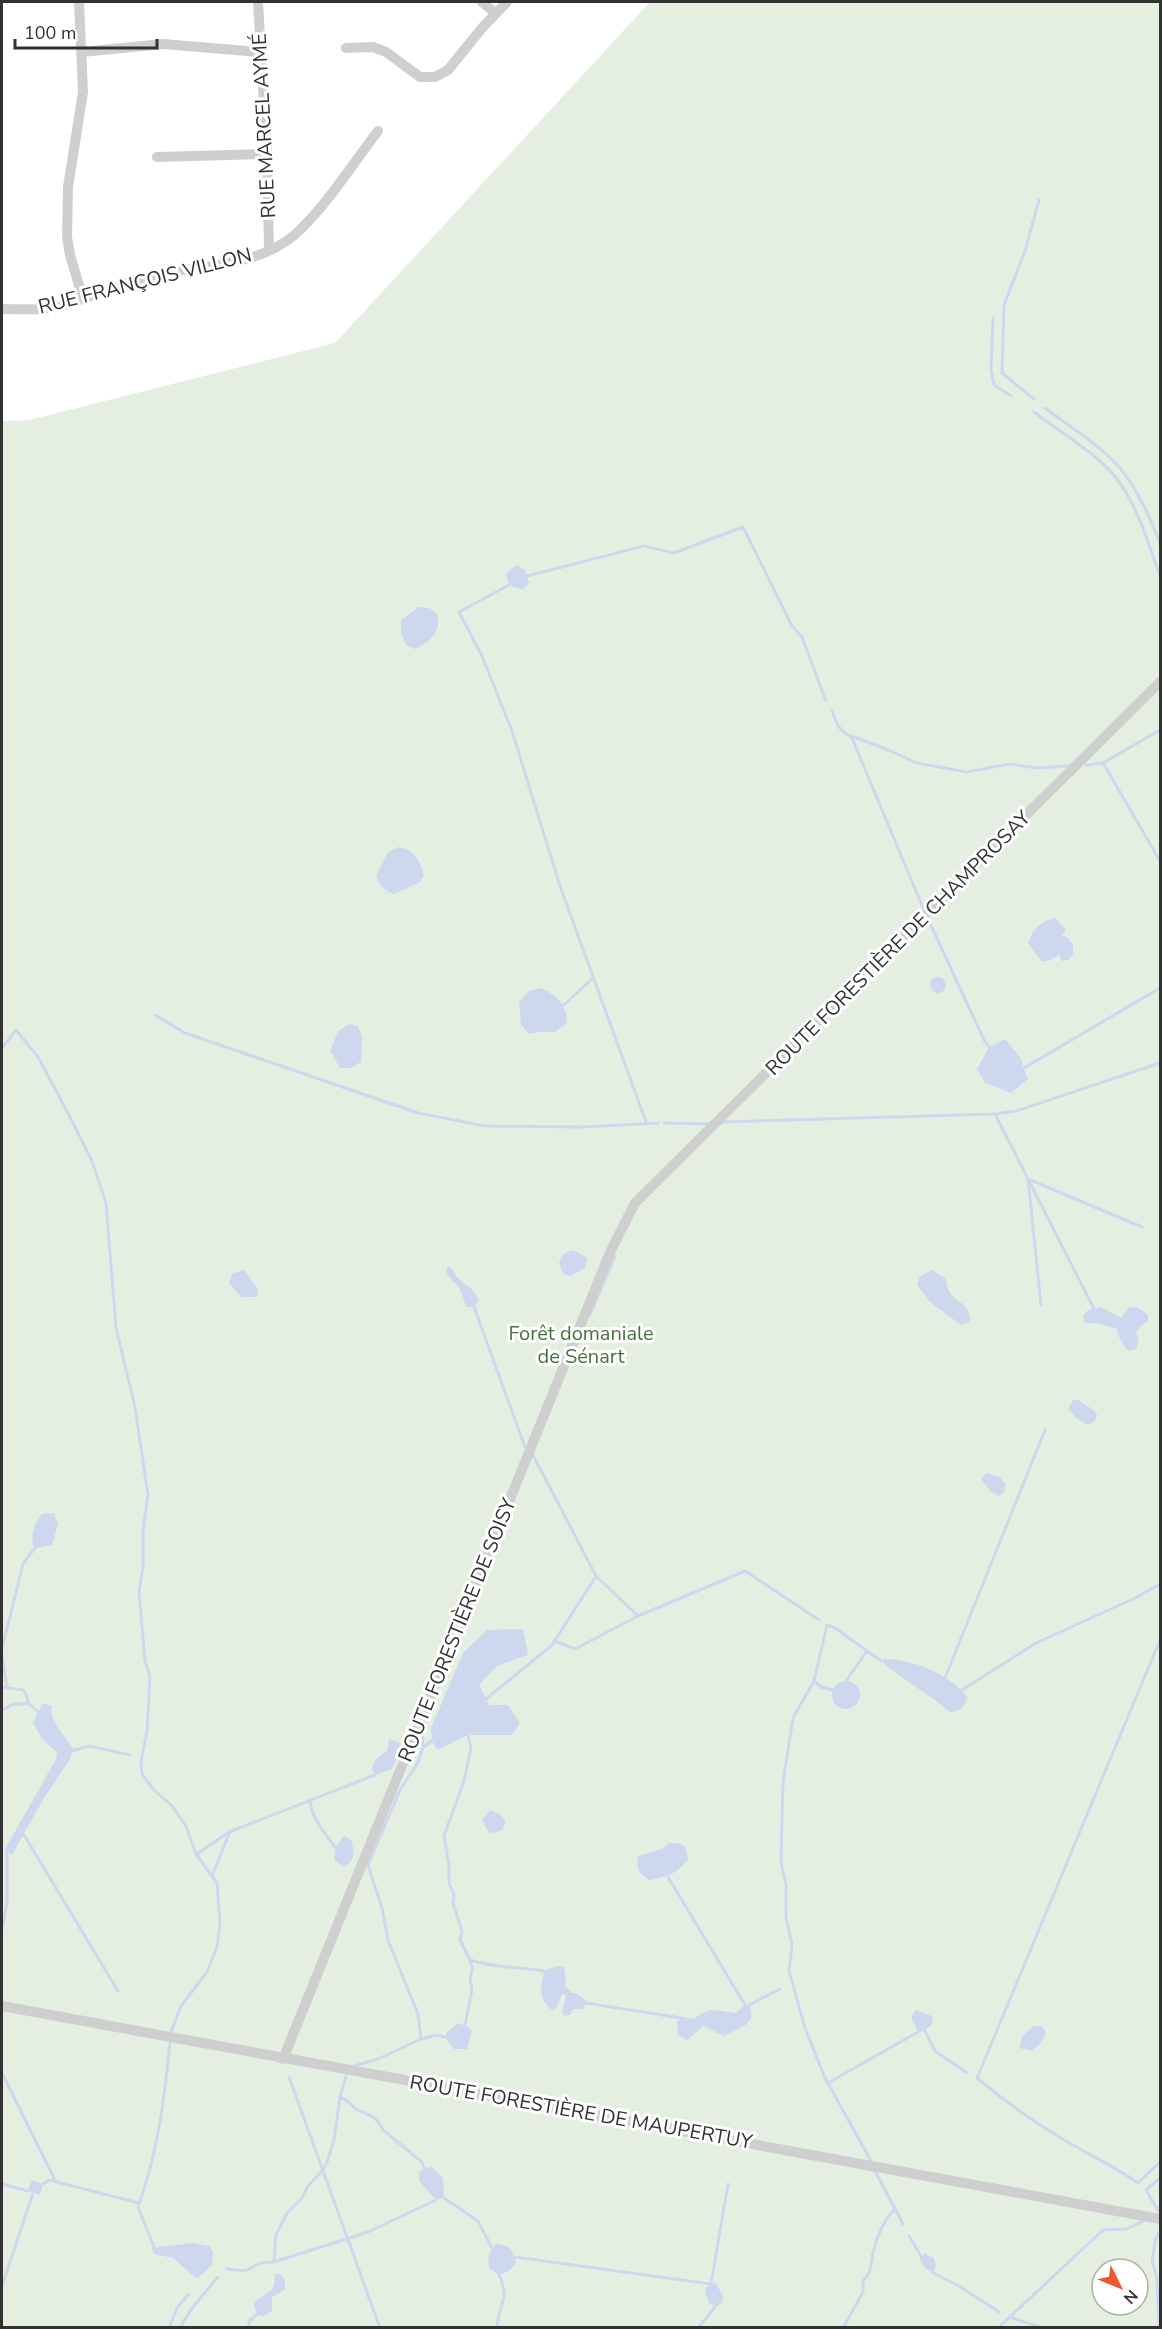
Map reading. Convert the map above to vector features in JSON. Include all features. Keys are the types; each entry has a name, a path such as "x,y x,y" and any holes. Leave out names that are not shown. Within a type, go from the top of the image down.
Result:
{"street":[{"path":"79,2 83,92 68,187 67,237 83,298"},
{"name":"RUE MARCEL AYMÉ","path":"258,2 267,154 269,250"},
{"path":"482,2 495,14"},
{"path":"346,48 373,47 386,52 420,77 435,77 448,70 507,2"},
{"path":"82,52 164,44 260,52"},
{"name":"RUE FRANÇOIS VILLON","path":"2,309 27,310 58,306 147,277 195,267 243,261 269,250 287,240 303,226 378,131"},
{"path":"157,157 267,154"},
{"name":"ROUTE FORESTIÈRE DE CHAMPROSAY","path":"635,1203 1161,682"},
{"name":"ROUTE FORESTIÈRE DE SOISY","path":"283,2059 611,1250 635,1203"},
{"name":"ROUTE FORESTIÈRE DE MAUPERTUY","path":"2,2006 1161,2219"}],"green space":[{"name":"Forêt domaniale de Sénart","path":"650,2 1160,2 1160,2327 2,2327 2,421 29,420 335,343"}],"water":[{"path":"516,565 525,570 529,583 523,590 509,585 506,574"},
{"path":"419,607 429,608 437,613 438,626 430,640 415,649 405,644 401,633 401,620"},
{"path":"399,847 413,853 424,876 419,883 394,894 382,888 376,875 388,852"},
{"path":"1055,918 1066,930 1062,936 1067,937 1073,945 1073,954 1069,960 1062,961 1059,955 1042,962 1028,943 1038,926"},
{"path":"938,977 946,985 938,993 930,985"},
{"path":"541,988 560,1001 567,1017 567,1023 555,1032 529,1034 521,1025 519,1002 529,991"},
{"path":"349,1024 358,1026 362,1037 361,1062 351,1068 340,1068 330,1051 338,1031"},
{"path":"1005,1039 1020,1057 1028,1079 1011,1093 984,1082 977,1069 989,1047"},
{"path":"573,1250 588,1258 585,1268 571,1276 563,1274 559,1263 564,1253"},
{"path":"448,1266 475,1292 479,1301 474,1307 467,1307 460,1290 446,1271"},
{"path":"244,1270 258,1289 257,1297 241,1297 229,1283 232,1274"},
{"path":"932,1270 946,1279 951,1294 967,1308 970,1321 961,1325 930,1302 917,1285 920,1276"},
{"path":"1101,1307 1121,1318 1128,1308 1137,1307 1148,1315 1148,1321 1136,1333 1139,1341 1136,1349 1129,1351 1126,1349 1117,1329 1096,1323 1084,1323 1083,1316 1088,1310"},
{"path":"1073,1400 1079,1400 1095,1412 1097,1414 1095,1421 1089,1425 1077,1419 1068,1409"},
{"path":"987,1473 1000,1477 1006,1484 1004,1492 999,1496 991,1492 981,1479"},
{"path":"54,1513 58,1524 52,1545 34,1549 32,1535 36,1522 42,1514"},
{"path":"523,1629 528,1655 497,1666 479,1685 489,1705 508,1705 520,1723 512,1735 468,1735 437,1750 432,1741 431,1728 463,1653 487,1630"},
{"path":"885,1659 908,1662 931,1670 952,1682 968,1698 961,1709 951,1713 881,1661"},
{"path":"846,1681 856,1685 860,1695 856,1705 846,1709 836,1705 832,1695 836,1685"},
{"path":"43,1703 52,1706 55,1723 73,1748 70,1759 44,1798 12,1855 4,1851 56,1759 57,1752 42,1739 33,1723"},
{"path":"389,1739 399,1742 401,1750 392,1769 375,1775 372,1769 374,1761 387,1751"},
{"path":"490,1810 500,1814 506,1822 501,1831 489,1833 482,1820"},
{"path":"344,1836 351,1840 353,1852 352,1859 344,1867 335,1861 335,1854 339,1841"},
{"path":"669,1843 679,1843 685,1846 688,1859 671,1874 649,1880 639,1872 638,1856 662,1849"},
{"path":"557,1966 564,1967 565,1986 572,1993 576,1993 587,2001 583,2009 573,2009 570,2015 564,2016 562,2012 566,1995 562,1994 557,2007 552,2010 542,1997 544,1971"},
{"path":"745,2005 749,2005 751,2012 749,2021 741,2028 724,2036 703,2026 687,2040 678,2035 677,2021 683,2017 694,2019 710,2011 736,2013"},
{"path":"916,2010 932,2016 933,2023 925,2031 918,2032 911,2017"},
{"path":"458,2023 472,2031 467,2049 454,2049 446,2039 446,2033"},
{"path":"1034,2026 1042,2026 1046,2033 1041,2043 1031,2051 1020,2048 1022,2036"},
{"path":"432,2167 443,2178 444,2198 436,2200 419,2181 419,2172 424,2168"},
{"path":"31,2180 43,2184 40,2195 28,2191"},
{"path":"193,2243 209,2246 213,2251 212,2265 197,2279 173,2258 154,2254 151,2248"},
{"path":"496,2244 505,2245 510,2249 516,2263 509,2271 499,2275 489,2268 489,2255"},
{"path":"925,2253 934,2258 936,2266 933,2273 925,2268 919,2258"},
{"path":"275,2274 280,2274 285,2281 285,2290 272,2297 272,2311 262,2317 256,2312 254,2303 273,2288"},
{"path":"716,2283 723,2296 722,2303 715,2307 709,2303 705,2292 706,2287"}],"waterway":[{"path":"1034,399 1002,373 1004,305 1025,251 1039,200"},
{"path":"993,318 991,370 994,385 1011,396"},
{"path":"1045,408 1097,446 1124,473 1144,507 1160,543"},
{"path":"1034,412 1089,452 1117,479 1137,513 1160,576"},
{"path":"527,576 644,546 674,553 743,527 792,626 802,637 826,701"},
{"path":"509,585 459,612 482,656 512,731 560,886 646,1122"},
{"path":"832,711 838,726 846,734 917,763 966,772 1010,764 1037,768 1068,766"},
{"path":"1086,765 1103,763 1160,730"},
{"path":"852,738 923,908"},
{"path":"1103,763 1160,861"},
{"path":"928,919 989,1047"},
{"path":"564,1005 593,978"},
{"path":"1024,1068 1160,988"},
{"path":"155,1015 185,1033 418,1113 485,1126 582,1127 658,1123"},
{"path":"2,1048 16,1030 38,1057 92,1161 106,1203 116,1328 135,1407 148,1495 139,1592 145,1661 150,1676 147,1731 141,1762 142,1774 153,1789 172,1806 186,1826 196,1854 217,1883 220,1924 217,1947 207,1972 181,2006 171,2032"},
{"path":"721,1122 995,1114 1016,1111 1160,1063"},
{"path":"995,1114 1094,1309"},
{"path":"664,1123 707,1124"},
{"path":"1041,1305 1028,1179 1142,1227"},
{"path":"590,1315 615,1256"},
{"path":"474,1307 525,1447"},
{"path":"945,1678 1045,1430"},
{"path":"533,1455 596,1576 638,1616 745,1571 819,1620"},
{"path":"2,1649 23,1564 34,1549"},
{"path":"485,1700 552,1645 596,1576"},
{"path":"962,1690 1036,1643 1135,1598 1160,1584"},
{"path":"555,1641 575,1649 638,1616"},
{"path":"871,2161 825,2078 805,2028 789,1971 792,1945 786,1917 786,1886 781,1861 783,1782 793,1718 814,1681 827,1625 835,1628 881,1661"},
{"path":"1160,1640 977,2078 1060,2138 1138,2183 1160,2162"},
{"path":"846,1681 867,1651"},
{"path":"2,1656 7,1687"},
{"path":"814,1681 821,1687 833,1690"},
{"path":"2,1687 23,1690 28,1703"},
{"path":"423,1747 422,1731 433,1702"},
{"path":"2,1710 12,1705 28,1703 38,1712"},
{"path":"465,2026 472,1989 470,1979 472,1969 460,1940 462,1931 449,1883 444,1836 464,1781 471,1748 468,1735"},
{"path":"354,2066 378,2059 421,2039 418,2014 388,1940 382,1908 368,1865 400,1790 417,1764 423,1748 434,1739"},
{"path":"72,1751 90,1746 130,1755"},
{"path":"197,1854 229,1832 375,1775"},
{"path":"310,1801 316,1820 336,1848"},
{"path":"212,1876 229,1834"},
{"path":"24,1835 118,1991"},
{"path":"2,1930 7,1902 7,1854"},
{"path":"668,1877 745,2005"},
{"path":"470,1960 497,1966 544,1971"},
{"path":"749,2005 780,1989"},
{"path":"586,2003 681,2018"},
{"path":"925,2031 935,2051 966,2072"},
{"path":"828,2083 918,2032"},
{"path":"422,2039 436,2035 446,2037"},
{"path":"154,2247 138,2207 151,2166 163,2106 170,2043"},
{"path":"2,2073 56,2182"},
{"path":"274,2261 276,2235 287,2213 302,2198 308,2186 323,2170 327,2162 334,2140 340,2097 346,2076"},
{"path":"289,2077 380,2328"},
{"path":"340,2097 356,2109 374,2118 383,2130 422,2162 424,2168"},
{"path":"875,2171 903,2224"},
{"path":"1159,2212 1146,2190 1160,2178"},
{"path":"43,2184 49,2180 139,2203"},
{"path":"2,2184 28,2191"},
{"path":"515,2257 711,2284 728,2184"},
{"path":"2,2286 33,2193"},
{"path":"444,2198 478,2221 492,2248"},
{"path":"227,2269 245,2271 260,2263 274,2262 368,2232 436,2200"},
{"path":"843,2328 863,2292 863,2281 870,2271 880,2232 895,2209"},
{"path":"998,2328 1103,2230 1126,2229 1144,2221"},
{"path":"1159,2328 1157,2278 1152,2260 1156,2238 1160,2231"},
{"path":"909,2236 921,2256"},
{"path":"933,2273 959,2286 999,2312"},
{"path":"497,2328 504,2297 499,2275"},
{"path":"180,2328 192,2308 218,2277"},
{"path":"169,2328 177,2308 189,2294"},
{"path":"698,2328 715,2307"},
{"path":"248,2328 250,2320 259,2313"},
{"path":"1009,2317 1043,2328"}]}
